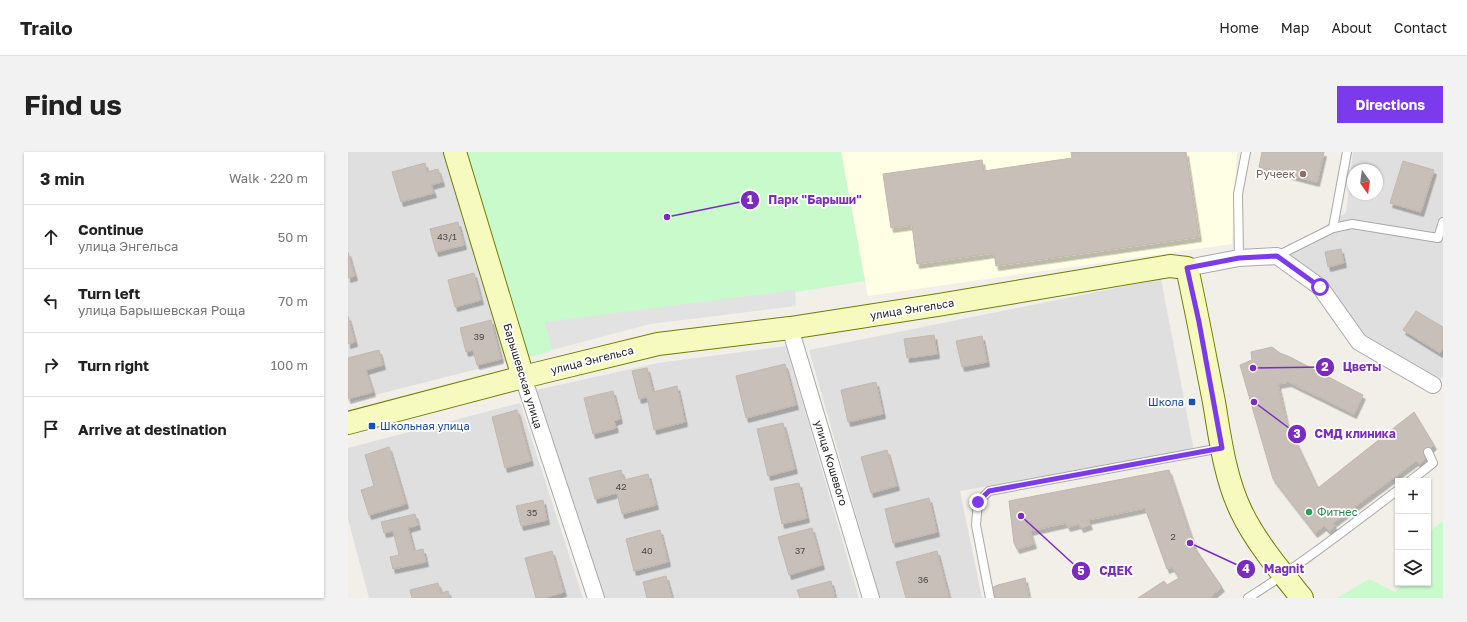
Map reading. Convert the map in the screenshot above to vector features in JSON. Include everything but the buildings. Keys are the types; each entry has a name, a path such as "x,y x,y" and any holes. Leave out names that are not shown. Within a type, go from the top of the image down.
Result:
{"street":[{"name":"Барышевская улица","path":"455,152 523,377 596,598"},
{"name":"улица Энгельса","path":"348,423 523,377 658,344 790,328 1170,266 1187,268 1239,258 1277,256"},
{"path":"1277,256 1320,287 1359,342 1433,385"},
{"path":"1187,268 1199,322 1222,448 1232,486 1241,512 1264,548 1302,598"},
{"name":"улица Кошевого","path":"790,328 871,598"}],"lane":[{"path":"1239,258 1238,194 1246,152"},
{"path":"1333,228 1347,152"},
{"path":"1277,256 1333,228 1352,224 1438,238 1443,222"},
{"path":"990,598 976,525 978,502 989,491 1222,448"},
{"path":"1414,478 1433,464 1428,452"},
{"path":"1248,598 1395,492"}],"shaded area":[{"path":"348,152 444,152 509,361 348,402"},
{"path":"841,152 1237,152 1232,244 868,296"},
{"path":"1353,152 1443,152 1443,376 1438,383 1360,340 1340,312 1277,256 1346,213 1347,200 1383,200 1383,164 1352,164"},
{"path":"1161,279 1194,451 960,491 982,598 880,598 809,350"},
{"path":"795,290 796,306 650,324 552,350 545,322"},
{"path":"786,346 859,598 601,598 536,390 658,363"},
{"path":"520,403 583,598 369,598 348,519 348,448"}],"green space":[{"path":"460,152 841,152 865,281 558,330 551,351 524,359"},
{"path":"1443,521 1443,598 1337,598 1369,579 1395,592 1401,586 1431,586 1431,531"}],"place":[{"name":"Ручеек","path":"1303,174"},
{"name":"Парк \"Барыши\"","path":"667,217"},
{"name":"Цветы","path":"1253,368"},
{"name":"Школа","path":"1192,402"},
{"name":"СМД клиника","path":"1254,402"},
{"name":"Школьная улица","path":"372,426"},
{"name":"Фитнес","path":"1309,512"},
{"name":"СДЕК","path":"1021,516"},
{"name":"Magnit","path":"1190,543"}],"route":[{"path":"978,502 989,491 1222,448 1199,322 1187,268 1239,258 1277,256 1320,287"}]}
